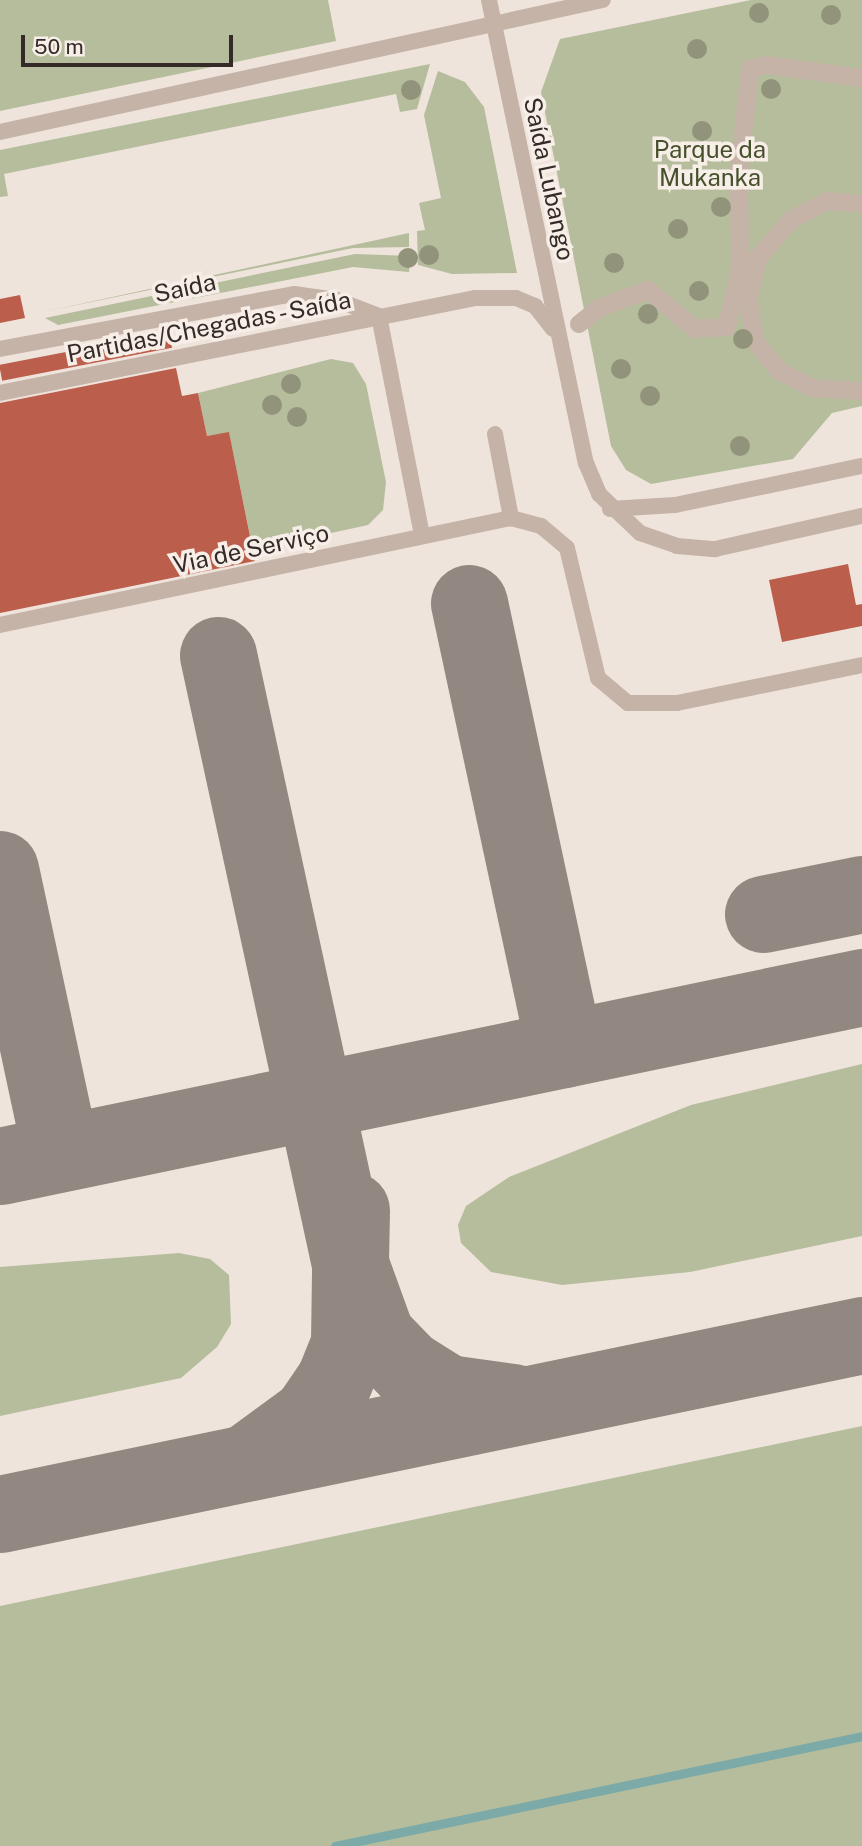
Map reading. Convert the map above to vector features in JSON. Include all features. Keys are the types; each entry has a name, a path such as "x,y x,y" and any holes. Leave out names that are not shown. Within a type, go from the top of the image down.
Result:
{"street":[{"path":"579,324 599,308 648,290 695,329 727,327 740,266 739,172 750,69 766,65 862,78"},
{"path":"862,204 827,201 791,220 758,258 748,300 757,342 779,371 813,388 862,391"}],"lane":[{"name":"Saída Lubango","path":"489,0 586,463 610,509"},
{"path":"0,132 603,0"},
{"name":"Saída","path":"0,349 295,294 337,299 379,316"},
{"name":"Saída Lubango","path":"426,307 516,298 547,317 560,344"},
{"name":"Partidas/Chegadas - Saída","path":"0,393 426,307"},
{"path":"379,316 422,536"},
{"path":"495,434 511,518"},
{"path":"610,509 675,505 862,466"},
{"path":"610,509 640,533 677,546 715,549 862,516"},
{"name":"Via de Serviço","path":"0,625 511,518 541,526 567,548 598,678 609,693 628,703 677,703 862,665"}],"green space":[{"path":"0,0 328,0 336,41 0,111"},
{"name":"Parque da Mukanka","path":"751,0 862,0 862,406 832,413 793,459 651,484 626,470 611,446 541,92 560,39"},
{"path":"430,64 417,109 400,112 396,94 4,174 8,196 0,197 0,150"},
{"path":"438,71 465,82 484,107 517,273 452,274 418,265 417,231 425,230 419,203 441,198 424,115"},
{"path":"409,233 409,247 353,248 43,312"},
{"path":"355,254 411,256 409,272 353,267 58,325 45,318"},
{"path":"331,359 353,363 366,384 386,482 383,510 368,525 253,550 229,433 207,436 198,393"},
{"path":"862,1064 862,1236 690,1272 562,1285 491,1272 461,1243 458,1225 466,1206 509,1177 691,1105"},
{"path":"179,1253 210,1259 229,1275 231,1324 217,1347 181,1378 0,1416 0,1267"},
{"path":"862,1426 862,1846 0,1846 0,1606"}],"building":[{"path":"20,295 25,318 0,323 0,299"},
{"path":"169,332 172,348 2,381 0,365"},
{"path":"176,368 182,396 198,393 207,436 229,432 255,561 0,613 0,403"},
{"path":"848,564 856,605 862,604 862,626 782,642 769,580"}],"waterway":[{"path":"335,1846 862,1736"}],"taxiway":[{"path":"469,603 565,1049"},
{"path":"218,655 350,1264"},
{"path":"0,869 61,1153"},
{"path":"763,914 862,894"},
{"path":"0,1166 862,987"},
{"path":"351,1210 350,1264 376,1336 407,1368 447,1393 513,1402"},
{"path":"250,1460 310,1416 334,1381 349,1344 350,1268"},
{"path":"0,1514 862,1335"}]}
